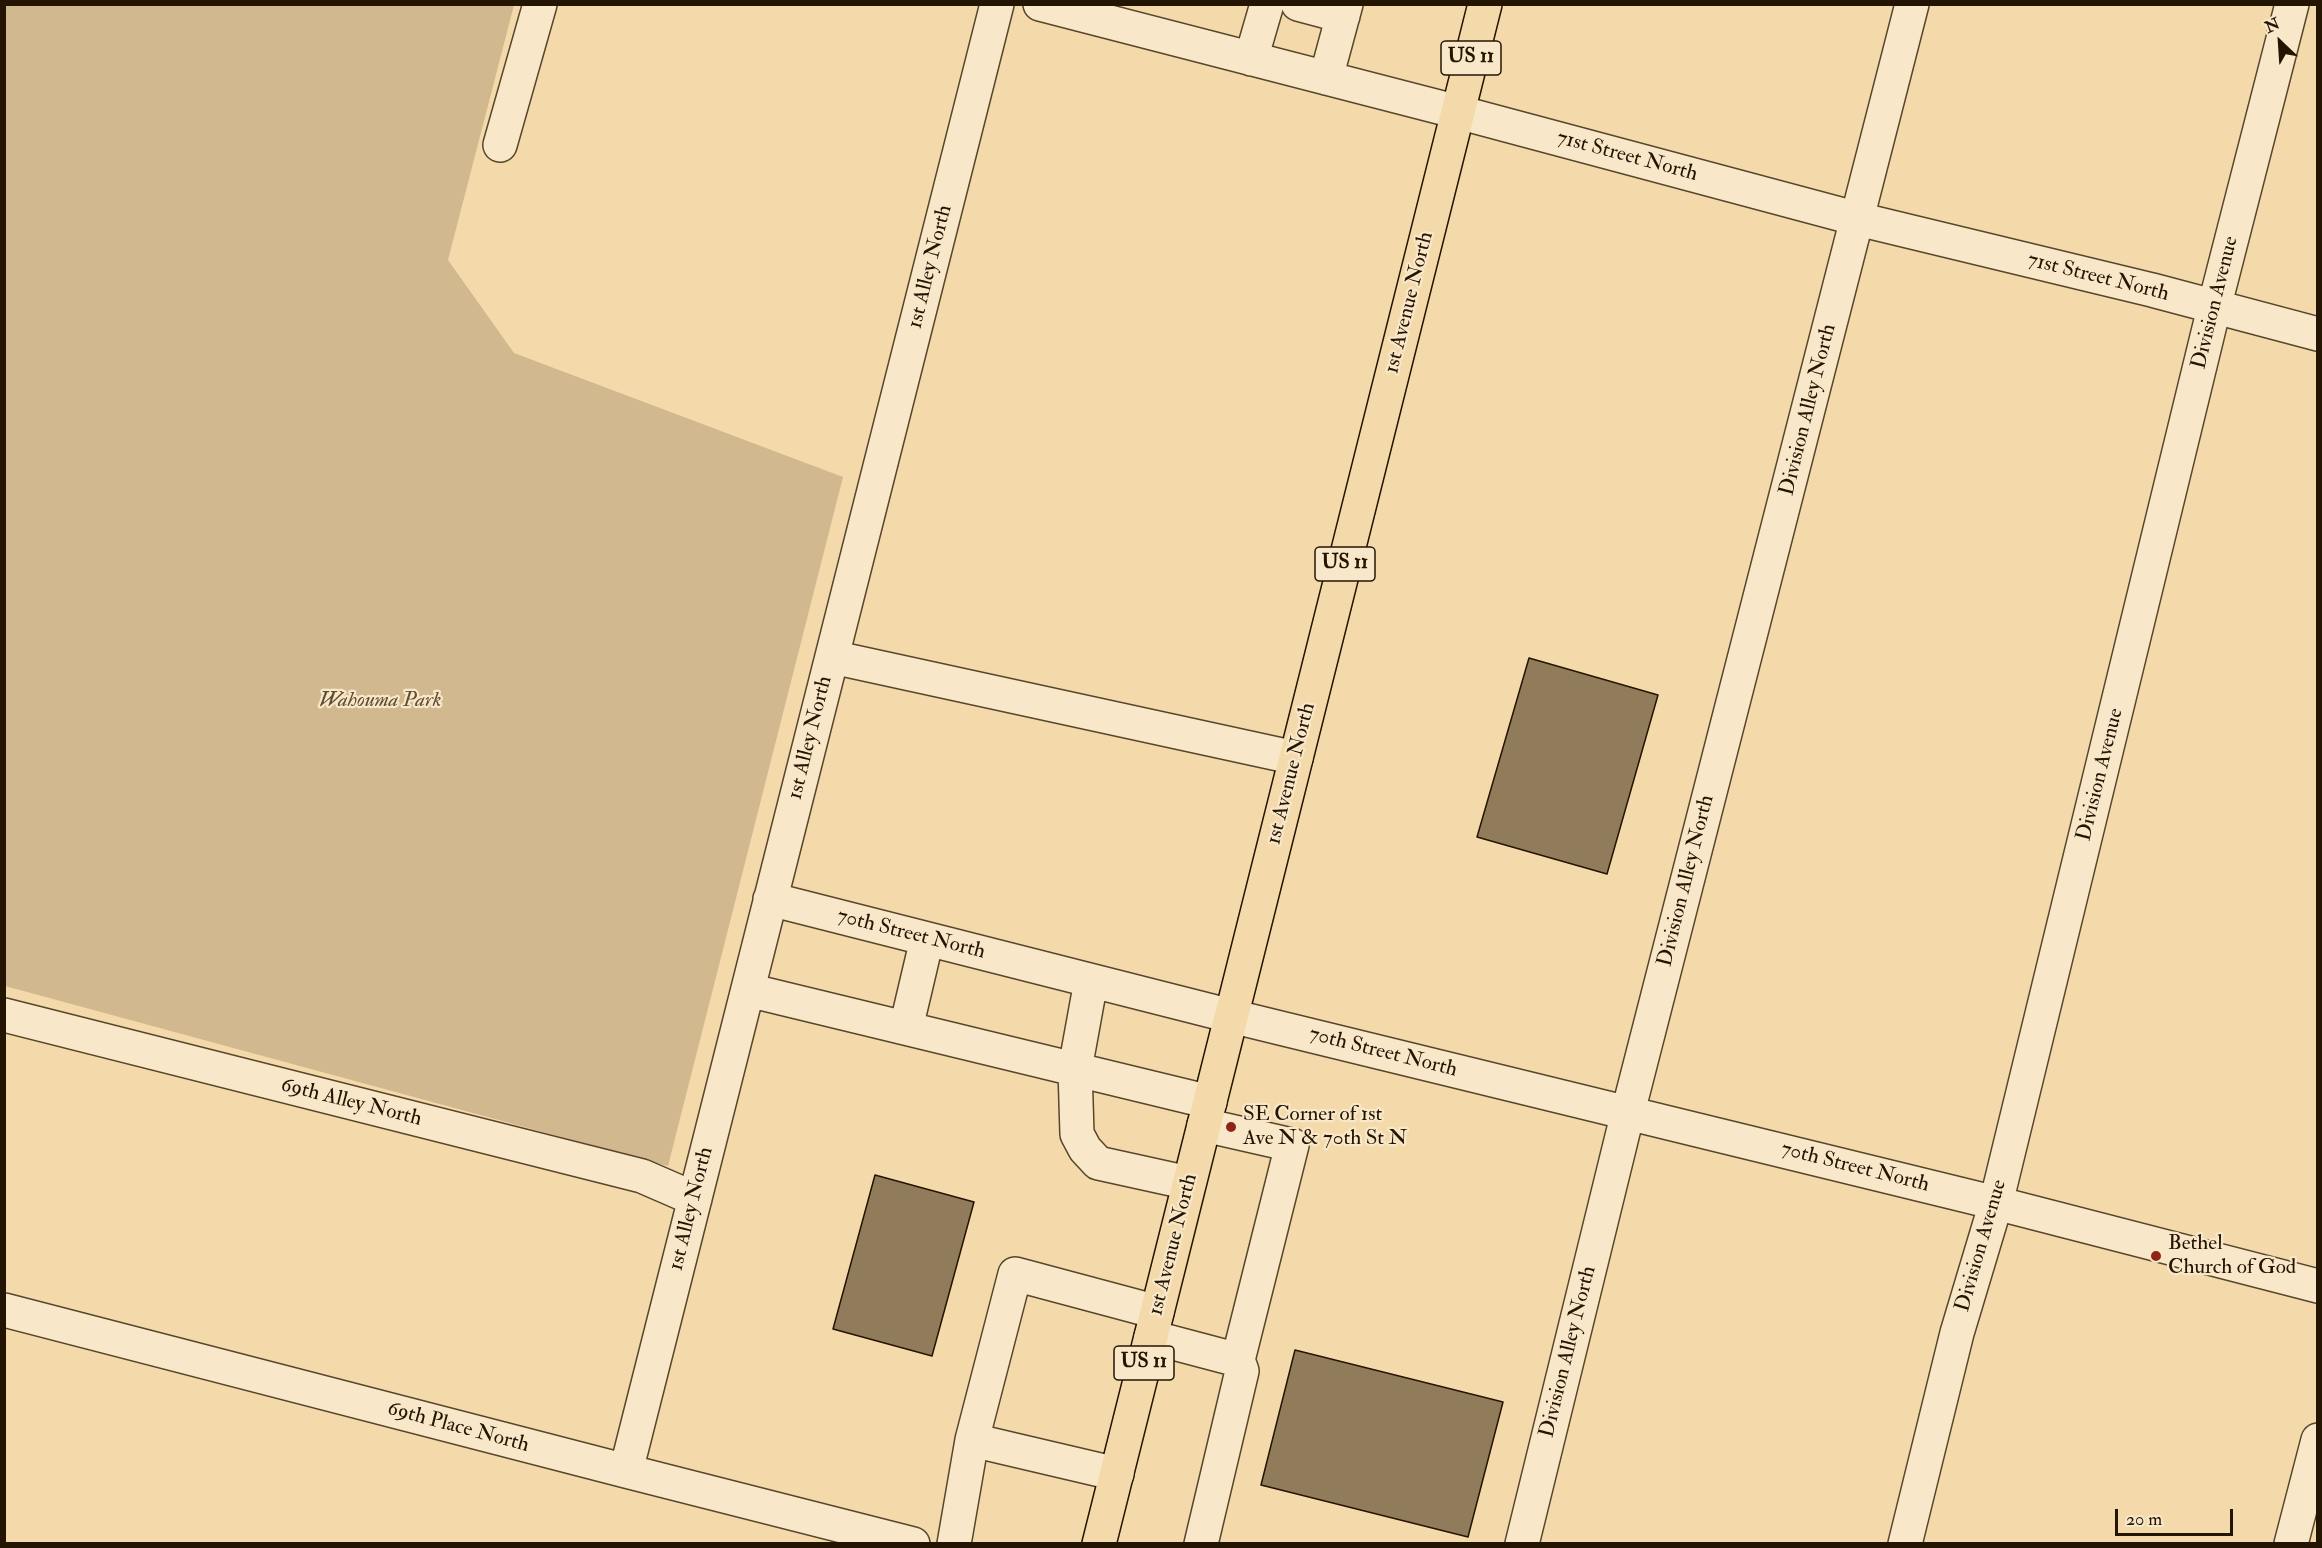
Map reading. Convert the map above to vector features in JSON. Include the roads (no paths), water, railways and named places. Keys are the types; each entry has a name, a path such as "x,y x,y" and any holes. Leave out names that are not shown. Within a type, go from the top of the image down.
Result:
{"main road":[{"name":"1st Avenue North","path":"1099,1544 1485,4"}],"street":[{"path":"500,145 540,4"},
{"name":"1st Alley North","path":"626,1472 997,4"},
{"name":"71st Street North","path":"1040,4 1458,112 1858,219 2152,290 2318,334"},
{"path":"1251,59 1267,4"},
{"path":"1298,4 1345,10 1326,78"},
{"name":"Division Alley North","path":"1522,1544 1628,1112 1858,219 1911,4"},
{"name":"Division Avenue","path":"1905,1544 1957,1334 1996,1203 2214,308 2292,4"},
{"path":"832,657 1296,758"},
{"name":"70th Street North","path":"770,899 1231,1016 1996,1203 2318,1286"},
{"path":"906,1028 927,939"},
{"path":"1092,981 1075,1069 1077,1134 1085,1149 1098,1163 1189,1183"},
{"path":"748,990 1075,1069 1207,1113 1292,1145 1238,1360 1242,1371 1201,1544"},
{"name":"69th Alley North","path":"4,1015 642,1176 695,1199"},
{"path":"954,1544 972,1440 1015,1274 1154,1324 1238,1360"},
{"name":"69th Place North","path":"4,1310 912,1544"},
{"path":"972,1440 1117,1474"},
{"path":"2291,1544 2318,1440"}],"place":[{"name":"SE Corner of 1st Ave N & 70th St N","path":"1231,1127"},
{"name":"Bethel Church of God","path":"2156,1256"}],"park label":[{"name":"Wahouma Park","path":"380,701"}]}
